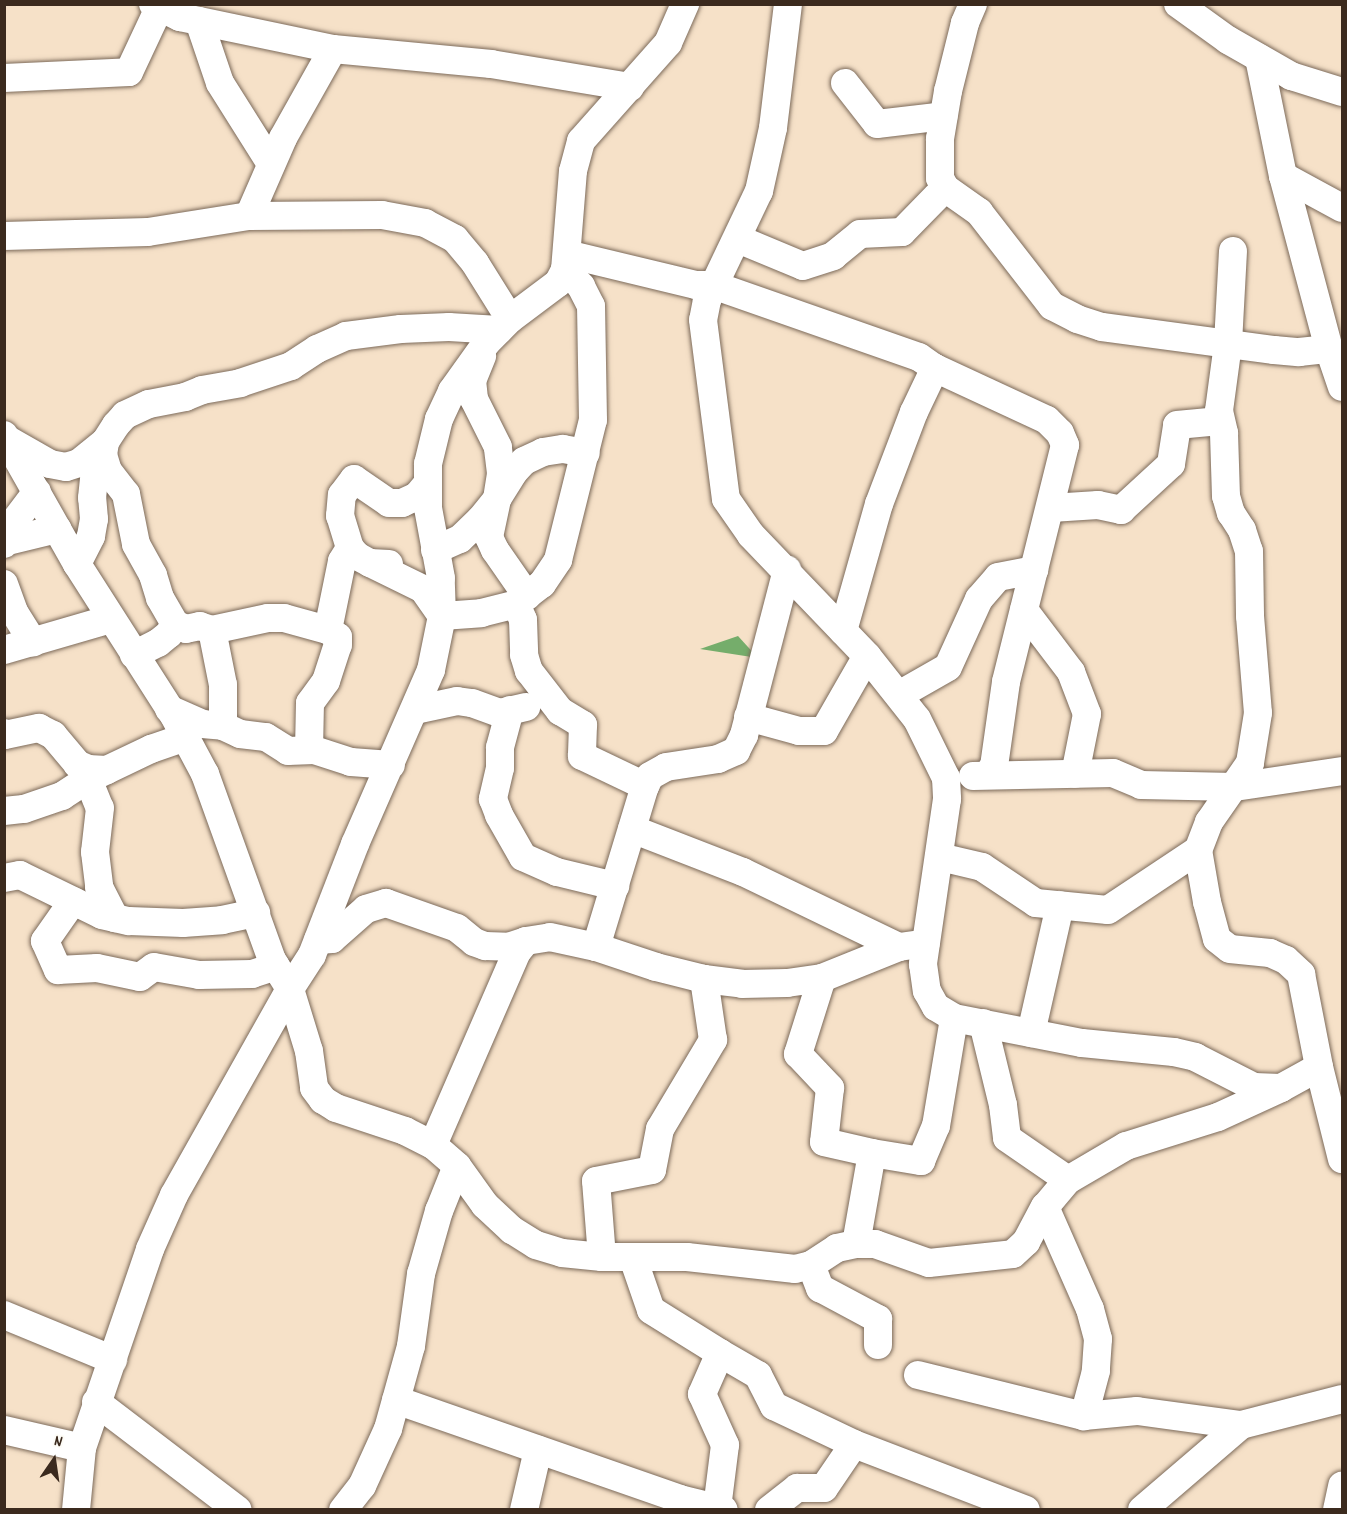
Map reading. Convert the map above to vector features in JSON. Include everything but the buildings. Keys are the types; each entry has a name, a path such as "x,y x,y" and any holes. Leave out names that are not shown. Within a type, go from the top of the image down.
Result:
{"street":[{"path":"76,1509 82,1448 150,1249 174,1195 283,977 312,955 356,844 431,670 442,616 437,557 428,508 428,464 439,419 452,391 499,330 558,283 566,262 575,155 580,141 668,43 685,4"},
{"path":"973,4 965,23 944,116 940,178 945,188 979,212 1052,306 1101,327 1299,352 1329,349"},
{"path":"1178,4 1259,58 1291,76 1342,92"},
{"path":"4,78 129,72 156,6 199,21 333,49 491,64 630,87"},
{"path":"779,7 773,128 759,191 738,239 713,285 703,320 726,499 736,517 751,535 867,656 917,718 946,778 947,799 940,857 913,945"},
{"path":"199,21 220,83 271,164"},
{"path":"249,216 271,164 333,49"},
{"path":"1259,58 1283,176 1329,349 1342,387"},
{"path":"845,83 877,124 944,116"},
{"path":"1283,176 1342,208"},
{"path":"738,239 803,266 832,256 860,234 902,232 945,188"},
{"path":"4,236 148,232 249,216 382,215 425,223 455,238 475,263 499,330 472,381 474,399 498,447 501,473 489,537 522,600 524,655 529,672 560,711"},
{"path":"1233,251 1228,344 1219,411 1224,433 1226,496 1231,513 1242,530 1249,551 1250,616 1258,713 1250,762 1209,822 1198,850 1207,902 1217,939 1230,949 1278,957 1301,974 1319,1067 1342,1159"},
{"path":"566,262 696,285 713,285 919,357 935,368 1047,420 1060,433 1065,445 1006,682 994,766 988,774"},
{"path":"442,616 481,613 522,600 542,584 558,560 593,420 591,306 566,262"},
{"path":"78,564 90,536 94,519 92,498 96,459 105,441 125,415 149,404 240,383 291,366 317,349 346,336 420,328 499,330"},
{"path":"843,631 879,504 914,412 935,368"},
{"path":"1051,508 1098,506 1121,510 1171,464 1177,425 1220,421"},
{"path":"488,425 521,444 543,452"},
{"path":"6,438 50,464 66,467 79,463 105,441"},
{"path":"6,438 78,564 169,709 205,774 309,1051 314,1088 323,1100 336,1108 405,1131 433,1144 457,1166 485,1205 512,1230 536,1245 562,1253 602,1257 687,1257 795,1269 811,1265 837,1248 856,1244 875,1244 929,1263 1013,1254 1026,1242 1045,1207 1068,1180 1126,1146 1218,1117 1281,1088 1319,1067"},
{"path":"105,441 103,455 108,471 126,494 136,544 153,575 159,598 175,624 186,629 200,626 212,630 268,618 284,618 328,630 338,637 338,645 326,681 310,703 309,750"},
{"path":"328,630 342,561 360,555 408,567 437,557 480,520 524,461 543,452 563,449 586,453"},
{"path":"5,542 47,511 66,467"},
{"path":"428,483 417,496 408,501 389,502 354,479 342,495 340,516 360,555 423,589 442,616"},
{"path":"5,542 14,522 47,511"},
{"path":"596,947 650,776 666,766 696,764 731,755 744,735 787,570"},
{"path":"898,695 948,667 979,598 998,577 1034,570"},
{"path":"4,584 14,612 33,642"},
{"path":"1024,610 1071,672 1087,714 1075,774"},
{"path":"4,650 111,619"},
{"path":"134,655 158,643 169,634 175,624"},
{"path":"212,630 223,685 224,726"},
{"path":"748,717 799,731 824,731 867,656"},
{"path":"415,710 458,701 472,703 500,713 540,706 560,711 583,725 582,756 645,786"},
{"path":"169,709 202,724 224,726 240,734 266,737 288,751 309,750 351,762 391,765"},
{"path":"510,710 500,747 500,768 493,799 498,815 523,857 558,872 615,886"},
{"path":"4,733 5,735 39,728 53,735 77,764 97,774"},
{"path":"4,811 44,803 62,796 97,774 185,737"},
{"path":"946,778 988,774 1113,773 1141,785 1235,787 1342,771"},
{"path":"97,774 100,808 95,852 99,887 115,918"},
{"path":"632,830 742,872 913,945 923,964 927,991 936,1007 954,1018 1082,1043 1174,1052 1212,1063 1254,1088 1281,1088"},
{"path":"940,857 982,867 1036,903 1108,910 1198,850"},
{"path":"4,878 20,875 102,915 115,918 183,923 222,920 256,913"},
{"path":"73,901 45,941 58,970 97,968 140,977 154,967 200,975 252,974 283,977"},
{"path":"318,940 332,939 366,909 386,903 396,904 457,928 474,942 485,946 507,947 550,937 596,947 656,967 704,979 742,984 787,983 822,978 913,945"},
{"path":"1031,1033 1060,905"},
{"path":"433,1144 517,952 526,941"},
{"path":"822,978 798,1054 830,1088 824,1142 921,1161 936,1126 954,1018"},
{"path":"602,1257 596,1180 652,1170 660,1129 712,1040 704,979"},
{"path":"983,1023 1003,1105 1008,1138 1068,1180"},
{"path":"856,1244 872,1153"},
{"path":"343,1509 362,1486 388,1429 411,1346 421,1274 439,1211 457,1166"},
{"path":"1045,1207 1090,1309 1098,1339 1096,1371 1084,1416"},
{"path":"633,1258 651,1310 758,1376 774,1406 854,1444 1026,1509"},
{"path":"811,1265 820,1288 878,1318 878,1345"},
{"path":"4,1315 113,1360"},
{"path":"396,1400 680,1499 720,1509 725,1445 702,1394 720,1353"},
{"path":"918,1375 1084,1416 1137,1411 1241,1425 1342,1399"},
{"path":"96,1402 238,1509"},
{"path":"1142,1509 1241,1425"},
{"path":"4,1430 82,1448"},
{"path":"769,1509 797,1488 824,1488 854,1444"},
{"path":"524,1509 538,1450"},
{"path":"1337,1509 1342,1486"}],"green space":[{"path":"738,636 758,658 700,649"}]}
